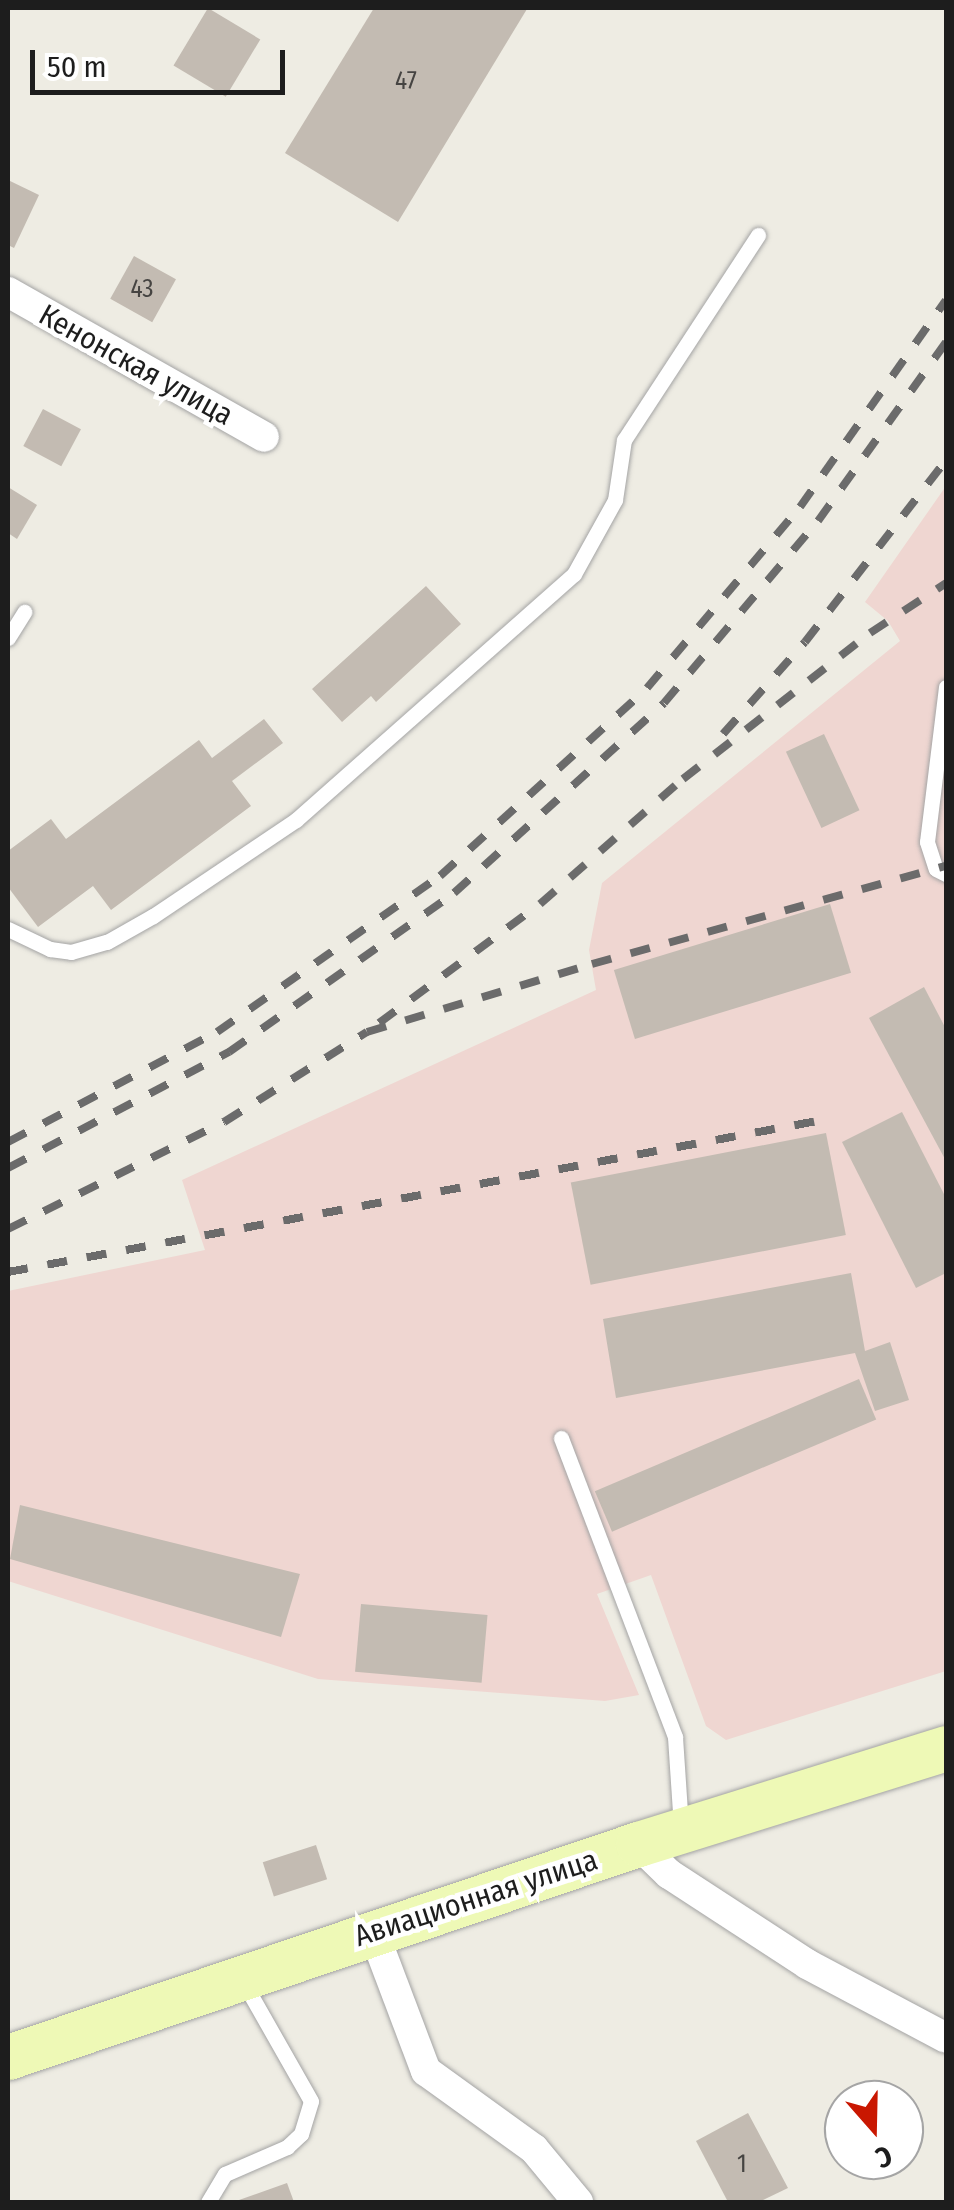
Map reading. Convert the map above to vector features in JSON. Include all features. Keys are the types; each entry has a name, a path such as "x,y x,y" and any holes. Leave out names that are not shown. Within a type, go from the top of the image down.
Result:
{"main road":[{"name":"Авиационная улица","path":"8,2056 638,1844 946,1748"}],"street":[{"name":"Кенонская улица","path":"8,292 264,437"},
{"path":"638,1844 669,1874 807,1964 946,2038"},
{"path":"373,1932 426,2072 534,2150 578,2202"}],"lane":[{"path":"8,929 50,949 71,952 107,942 153,916 296,820 574,574 615,500 624,440 656,384 758,236"},
{"path":"8,638 24,612"},
{"path":"946,687 927,842 936,870 946,874"},
{"path":"561,1438 675,1737 682,1830"},
{"path":"208,2202 225,2174 287,2147 301,2134 311,2101 240,1975"}],"shaded area":[{"path":"946,486 946,1671 726,1740 706,1726 651,1575 597,1594 639,1695 605,1701 318,1679 8,1581 8,1291 205,1250 182,1180 596,990 589,950 602,883 900,641 888,621 865,602"}],"building":[{"path":"208,8 260,39 226,97 173,65"},
{"path":"374,8 527,9 398,222 285,153"},
{"path":"8,180 39,195 14,248 8,245"},
{"path":"134,256 176,279 152,322 110,299"},
{"path":"43,409 81,429 61,466 23,446"},
{"path":"8,487 37,505 17,539 8,533"},
{"path":"426,586 461,624 376,702 371,696 342,722 312,689"},
{"path":"264,719 283,743 232,781 251,806 111,910 93,886 38,927 8,887 8,851 51,819 66,839 199,740 212,758"},
{"path":"824,734 859,810 821,828 786,752"},
{"path":"830,904 851,973 635,1039 614,970"},
{"path":"924,987 946,1029 946,1161 869,1018"},
{"path":"902,1112 946,1198 946,1273 916,1288 842,1142"},
{"path":"826,1133 846,1235 591,1285 571,1183"},
{"path":"851,1273 865,1351 890,1342 909,1400 875,1411 855,1353 616,1398 603,1319"},
{"path":"859,1379 876,1420 612,1532 595,1491"},
{"path":"20,1505 300,1574 281,1637 10,1559"},
{"path":"361,1604 488,1615 482,1683 355,1672"},
{"path":"316,1845 327,1879 274,1897 263,1862"},
{"path":"748,2113 788,2188 759,2202 728,2202 696,2141"},
{"path":"287,2183 294,2202 239,2200"}],"railway":[{"path":"8,1142 217,1032 440,876 647,688 800,507 946,300"},
{"path":"8,1168 229,1052 454,893 664,703 818,521 946,342"},
{"path":"723,734 805,642 946,460"},
{"path":"379,1023 540,904 683,779 870,633 946,583"},
{"path":"8,1229 224,1122 367,1032 592,964 946,866"},
{"path":"8,1272 833,1118"}]}
